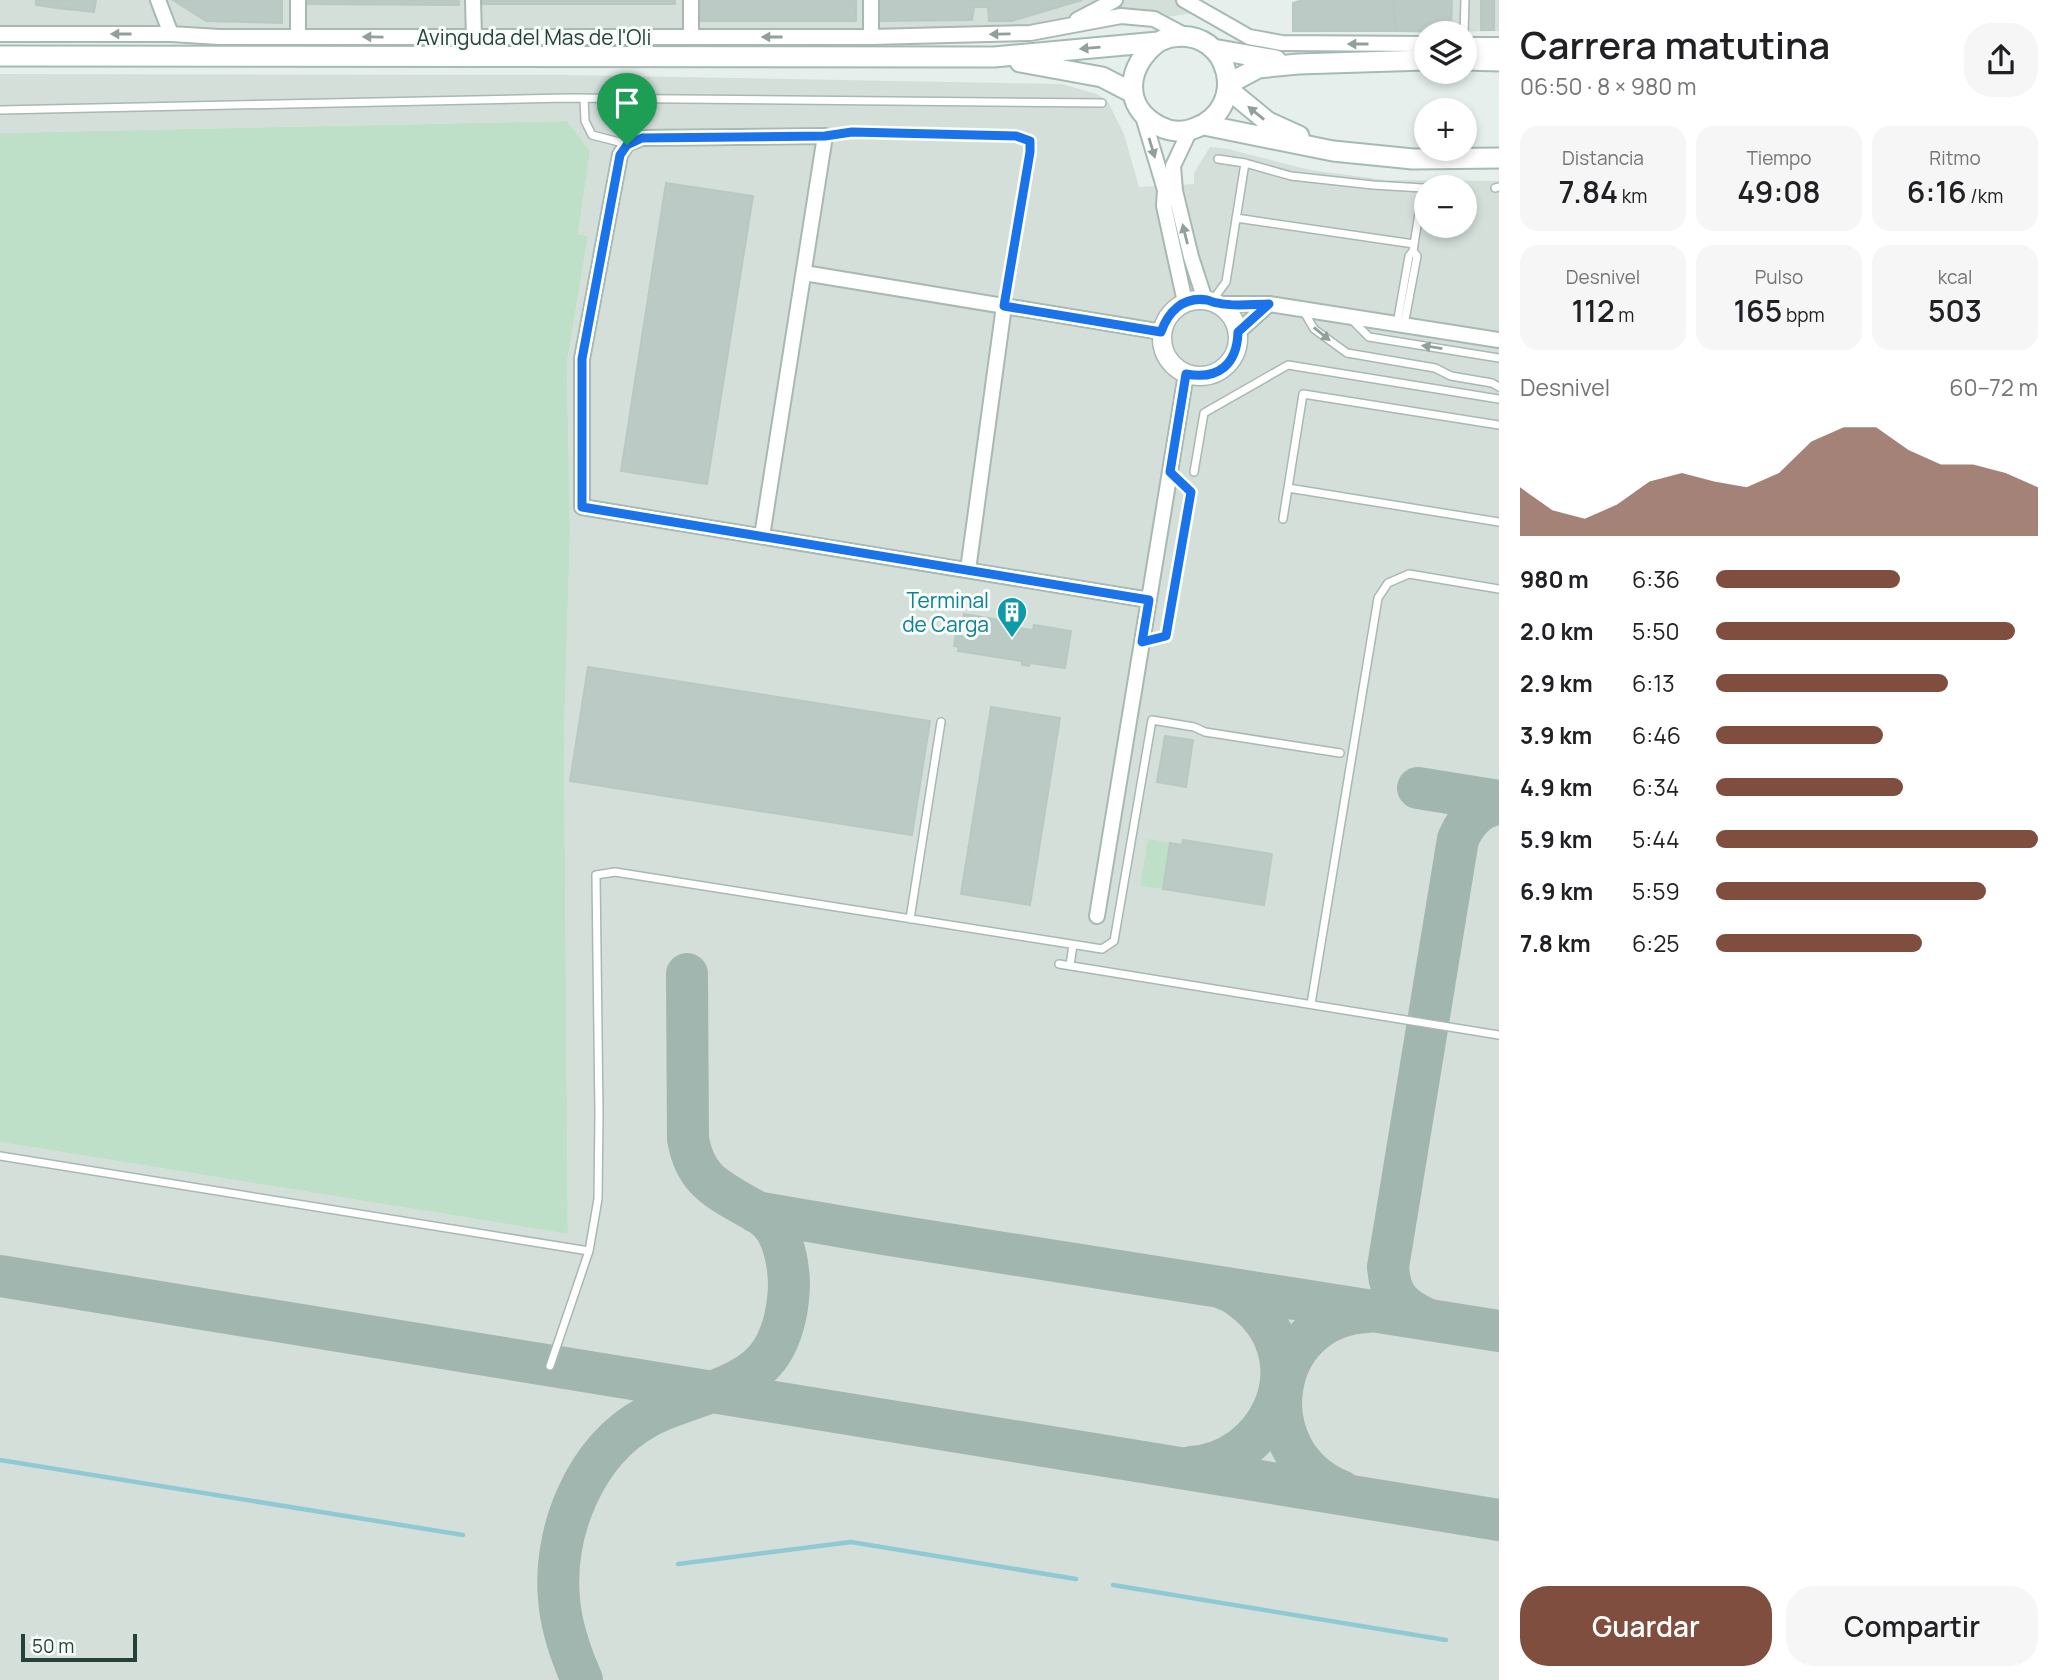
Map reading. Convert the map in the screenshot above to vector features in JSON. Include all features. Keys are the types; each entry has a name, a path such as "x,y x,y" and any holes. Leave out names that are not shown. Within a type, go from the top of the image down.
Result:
{"main road":[{"path":"0,56 994,57 1189,37 1202,41 1213,49 1227,71 1228,87 1224,104 1215,116 1197,128"},
{"path":"1137,102 1133,78 1137,64 1146,51 1158,42"},
{"path":"1213,49 1298,64"},
{"path":"994,57 1102,77 1137,102 1151,121 1176,131 1197,128 1333,151 1413,159 1499,158"},
{"path":"1228,87 1258,68 1414,60"},
{"path":"1477,60 1499,61"},
{"path":"1228,87 1268,122 1333,151"}],"street":[{"path":"158,0 171,34"},
{"path":"298,0 298,36"},
{"path":"473,0 474,38"},
{"path":"691,0 691,37"},
{"path":"871,0 871,37"},
{"name":"Avinguda del Mas de l'Oli","path":"1067,26 1115,0"},
{"path":"1184,0 1249,37 1282,43 1414,44"},
{"name":"Avinguda del Mas de l'Oli","path":"0,34 474,38 871,37 1030,33 1121,16 1154,19 1189,37"},
{"path":"1477,44 1499,45"},
{"path":"1137,102 1165,190 1164,206 1185,302"},
{"path":"1197,128 1173,166 1175,191 1191,257 1211,301 1235,320 1238,345 1233,358 1224,368 1212,374 1186,374 1175,367 1167,358 1161,332 1174,309 1195,299 1211,301 1269,304 1499,340"},
{"path":"762,537 825,136 642,138 627,145 620,155 582,359 582,507 762,537 1149,600"},
{"path":"804,273 1161,332"},
{"path":"1238,332 1269,304"},
{"path":"968,570 1004,306"},
{"path":"1097,916 1186,374"}],"lane":[{"path":"1464,21 1465,0"},
{"path":"0,110 584,98 1102,103"},
{"path":"584,98 584,121 592,135 627,145"},
{"path":"825,136 852,132 1003,135 1030,141 1004,306"},
{"path":"1217,159 1245,163 1291,176 1423,188 1413,248 1417,256 1401,325"},
{"path":"1211,301 1226,282 1245,163"},
{"path":"1236,218 1413,248"},
{"path":"1303,309 1314,329 1347,353 1436,368 1451,376 1492,383 1499,387"},
{"path":"1348,317 1369,337 1499,358"},
{"path":"1194,472 1204,413 1288,365 1499,399"},
{"path":"1283,519 1303,394 1499,425"},
{"path":"1142,642 1166,636 1191,492 1170,472"},
{"path":"1288,488 1499,522"},
{"path":"1311,1004 1378,598 1388,583 1409,574 1499,589"},
{"path":"550,1366 589,1251 598,1199 596,875 615,872 1102,949 1114,941 1152,720 1194,727 1205,732 1340,753"},
{"path":"910,919 941,722"},
{"path":"1070,965 1073,945"},
{"path":"1059,964 1499,1035"},
{"path":"0,1156 589,1251"}],"shaded area":[{"path":"0,0 1193,0 1193,13 1014,40 0,39"},
{"path":"1452,0 1499,0 1499,31 1477,31 1477,21 1451,21"},
{"path":"0,74 566,75 1062,84 1097,94 1108,102 1124,134 1139,187 1194,184 1194,173 1210,147 1228,149 1310,170 1385,180 1414,180 1414,238 1477,238 1477,181 1499,181 1499,1680 0,1680 0,1142 568,1234 564,738 570,533 567,363 588,236 578,234 590,151 567,121 0,133"}],"green space":[{"path":"567,121 590,151 578,234 588,236 567,363 570,533 564,738 568,1234 0,1142 0,133"},
{"path":"1148,839 1170,843 1163,889 1140,886"}],"building":[{"path":"36,0 58,0 57,8 36,5"},
{"path":"58,0 96,0 94,12 57,8"},
{"path":"173,0 282,0 282,23 206,21"},
{"path":"304,0 459,0 459,5 304,4"},
{"path":"483,0 675,0 675,4 483,4"},
{"path":"698,0 856,0 856,21 698,21"},
{"path":"879,0 1082,0 1012,21 989,21 988,7 974,7 972,20 879,21"},
{"path":"1303,0 1394,0 1395,31 1293,31 1293,3"},
{"path":"1394,0 1452,0 1451,21 1414,21 1414,31 1395,31"},
{"path":"1481,0 1494,0 1494,30 1481,30"},
{"path":"666,183 753,196 707,484 621,471"},
{"name":"Terminal de Carga","path":"964,614 1018,623 1018,628 1033,630 1034,625 1071,631 1065,668 1030,663 1029,666 1022,665 1022,661 958,651 959,647 954,646 957,628 962,629"},
{"path":"588,667 930,721 912,835 570,781"},
{"path":"991,707 1060,718 1030,905 961,894"},
{"path":"1165,736 1193,740 1186,787 1157,782"},
{"path":"1183,840 1272,854 1264,905 1163,889 1170,843 1182,845"}],"waterway":[{"path":"0,1460 463,1535"},
{"path":"678,1564 851,1542 1076,1579"},
{"path":"1113,1585 1446,1640"}],"taxiway":[{"path":"1418,788 1499,801"},
{"path":"1427,1319 1398,1300 1391,1286 1388,1267 1458,839 1465,826 1479,811 1499,804"},
{"path":"582,1680 570,1651 562,1620 559,1573 568,1520 590,1472 606,1450 625,1432 647,1417 733,1383 757,1368 772,1352 787,1309 788,1270 785,1252 775,1228 762,1215 708,1181 691,1153 688,1139 687,974"},
{"path":"756,1212 1499,1331"},
{"path":"0,1276 1499,1520"},
{"path":"1191,1467 1218,1461 1241,1449 1260,1431 1273,1410 1280,1386 1281,1360 1273,1335 1257,1312 1237,1295 1222,1288"},
{"path":"1341,1491 1312,1473 1292,1448 1282,1419 1282,1389 1291,1361 1308,1336 1334,1319 1368,1312"}],"place":[{"name":"Terminal de Carga","path":"1012,639"}],"route":[{"path":"852,132 1016,136 1030,141 1030,152 1004,306 1161,332 1174,309 1195,299 1217,303 1269,304 1238,332 1238,345 1233,358 1224,368 1212,374 1186,374 1170,472 1191,492 1166,636 1142,642 1149,600 582,507 582,359 620,155 627,145 642,138 825,136 852,132"}]}
